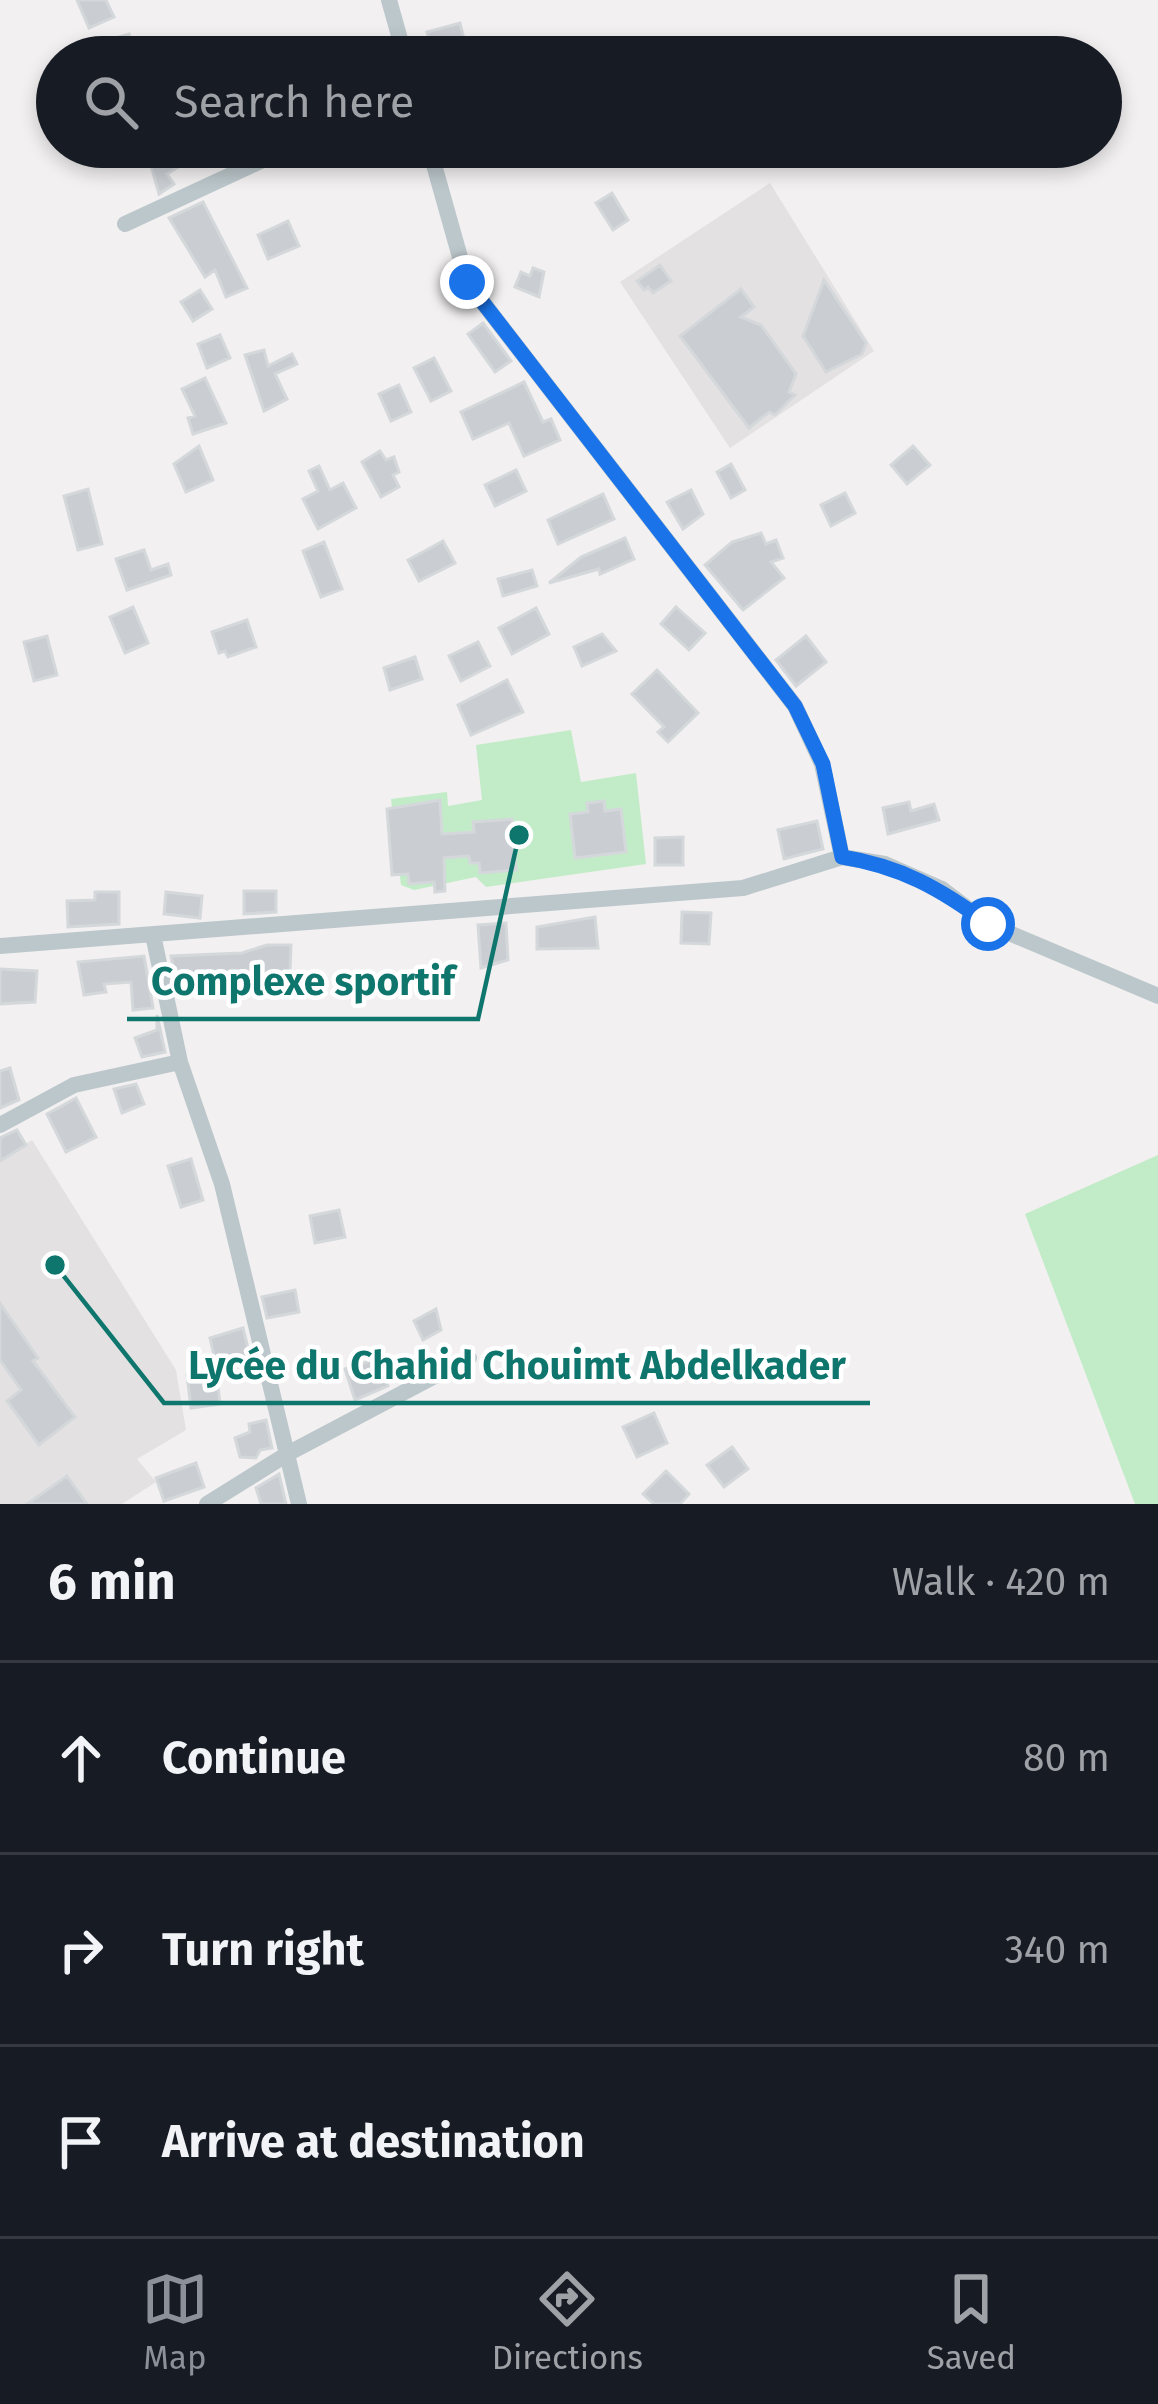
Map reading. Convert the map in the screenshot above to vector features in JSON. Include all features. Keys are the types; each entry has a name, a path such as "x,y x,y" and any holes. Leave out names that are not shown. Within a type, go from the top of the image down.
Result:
{"street":[{"path":"389,0 398,36"},
{"path":"124,224 245,168"},
{"path":"435,168 467,282 795,706 823,764 842,857"},
{"path":"0,946 742,888 842,857 885,864 942,890 988,924 1158,996"},
{"path":"153,935 180,1062 222,1184 299,1504"},
{"path":"0,1125 74,1084 180,1062"},
{"path":"207,1504 289,1453 469,1358"}],"shaded area":[{"path":"770,183 874,351 730,448 620,282"},
{"path":"32,1140 176,1370 186,1430 137,1459 156,1482 122,1504 0,1504 0,1159"}],"green space":[{"path":"571,730 581,782 636,773 646,864 486,887 476,877 414,890 401,885 391,799 447,792 448,806 482,800 476,745"},
{"path":"1158,1155 1158,1504 1135,1504 1025,1214"}],"building":[{"path":"77,0 106,0 114,17 89,28"},
{"path":"460,23 463,36 428,36 427,32"},
{"path":"152,168 177,168 167,174 174,184 159,194"},
{"path":"612,193 628,220 613,230 596,203"},
{"path":"203,202 247,288 226,297 215,270 205,277 169,218"},
{"path":"288,221 299,246 268,259 258,235"},
{"path":"660,265 671,281 653,293 648,287 644,290 637,281"},
{"path":"533,268 544,272 539,297 515,287 521,272 530,276"},
{"path":"824,280 866,343 862,354 826,372 803,336"},
{"path":"741,289 754,307 741,317 761,325 796,374 789,392 795,395 775,415 769,412 749,428 680,336"},
{"path":"200,290 212,309 193,321 181,302"},
{"path":"483,323 511,361 495,372 468,334"},
{"path":"220,335 230,358 207,368 198,344"},
{"path":"264,350 268,366 292,354 297,364 275,374 287,399 264,411 245,355"},
{"path":"434,358 451,391 431,401 414,368"},
{"path":"205,378 226,423 193,434 188,418 195,416 182,389"},
{"path":"524,382 543,422 551,419 560,440 524,456 509,423 473,439 461,412"},
{"path":"399,385 411,412 391,421 379,394"},
{"path":"199,446 213,480 186,492 174,464"},
{"path":"913,446 930,465 907,484 891,465"},
{"path":"380,451 386,460 394,457 399,472 393,475 399,487 381,497 362,462"},
{"path":"731,464 745,490 731,498 717,472"},
{"path":"319,466 330,490 343,483 356,508 318,529 303,499 318,491 309,471"},
{"path":"516,470 526,491 495,506 485,485"},
{"path":"88,489 102,544 78,550 64,496"},
{"path":"691,490 703,514 683,529 667,502"},
{"path":"845,493 855,513 831,526 821,505"},
{"path":"603,494 614,519 558,544 548,520"},
{"path":"761,533 766,544 776,540 783,558 771,562 784,578 743,610 705,565 732,542"},
{"path":"625,538 634,559 600,574 599,569 549,583 581,557"},
{"path":"443,541 455,563 419,581 408,560"},
{"path":"324,542 342,589 321,597 303,551"},
{"path":"144,550 151,570 168,564 171,575 127,590 116,559"},
{"path":"532,570 537,586 503,596 498,579"},
{"path":"133,607 148,643 125,653 110,617"},
{"path":"676,607 705,633 689,650 661,624"},
{"path":"536,608 549,634 512,654 499,628"},
{"path":"247,620 256,647 228,657 225,651 219,653 212,632"},
{"path":"602,634 616,651 582,666 574,647"},
{"path":"47,636 57,675 34,681 24,642"},
{"path":"806,636 826,662 796,686 776,660"},
{"path":"478,642 490,666 461,681 449,656"},
{"path":"415,657 422,679 390,690 384,668"},
{"path":"657,670 698,713 668,742 658,732 664,727 632,694"},
{"path":"507,680 523,712 471,735 458,705"},
{"path":"440,800 442,834 474,832 473,822 512,819 516,870 480,873 479,863 470,863 469,856 444,858 445,891 435,892 434,882 409,884 408,874 392,875 387,809"},
{"path":"604,801 605,811 621,809 626,852 575,858 570,814 588,812 587,803"},
{"path":"909,802 911,811 934,804 939,820 888,834 883,808"},
{"path":"817,821 823,849 784,859 778,830"},
{"path":"683,837 683,865 655,865 655,838"},
{"path":"244,891 276,891 276,912 244,914"},
{"path":"95,892 119,892 119,924 68,927 67,901 95,900"},
{"path":"166,892 202,896 200,918 164,914"},
{"path":"682,912 711,913 709,944 681,943"},
{"path":"595,917 598,948 537,949 537,927"},
{"path":"506,923 508,960 481,968 478,925"},
{"path":"267,945 291,945 290,972 175,979 171,956 242,953"},
{"path":"144,956 153,1008 133,1010 131,982 104,984 106,992 84,995 78,962"},
{"path":"0,969 37,971 35,1002 0,1004"},
{"path":"157,1015 165,1052 142,1057 135,1038 157,1030"},
{"path":"10,1068 19,1100 0,1108 0,1071"},
{"path":"136,1084 144,1104 122,1113 114,1089"},
{"path":"76,1098 96,1137 66,1152 47,1114"},
{"path":"17,1130 26,1145 0,1161 0,1138"},
{"path":"191,1159 203,1200 181,1207 168,1166"},
{"path":"339,1210 345,1237 315,1243 310,1216"},
{"path":"295,1290 299,1312 267,1318 262,1297"},
{"path":"0,1303 38,1358 33,1361 75,1417 39,1445 7,1401 21,1390 0,1360"},
{"path":"436,1309 441,1330 423,1340 414,1321"},
{"path":"243,1328 252,1364 218,1372 210,1338"},
{"path":"379,1358 388,1386 355,1400 345,1369"},
{"path":"216,1371 220,1404 191,1408 187,1375"},
{"path":"654,1413 667,1443 637,1457 623,1427"},
{"path":"266,1420 272,1448 260,1450 256,1458 240,1457 235,1438 250,1432 249,1424"},
{"path":"732,1447 748,1469 724,1487 707,1465"},
{"path":"196,1463 204,1487 164,1501 156,1478"},
{"path":"666,1471 689,1494 680,1504 654,1504 643,1494"},
{"path":"279,1474 286,1504 261,1504 256,1488"},
{"path":"67,1476 87,1504 27,1504"}],"place":[{"name":"Complexe sportif","path":"519,835"},
{"name":"Lycée du Chahid Chouimt Abdelkader","path":"55,1265"}],"route":[{"path":"467,282 795,706 823,764 842,857 885,864 942,890 988,924"}]}
